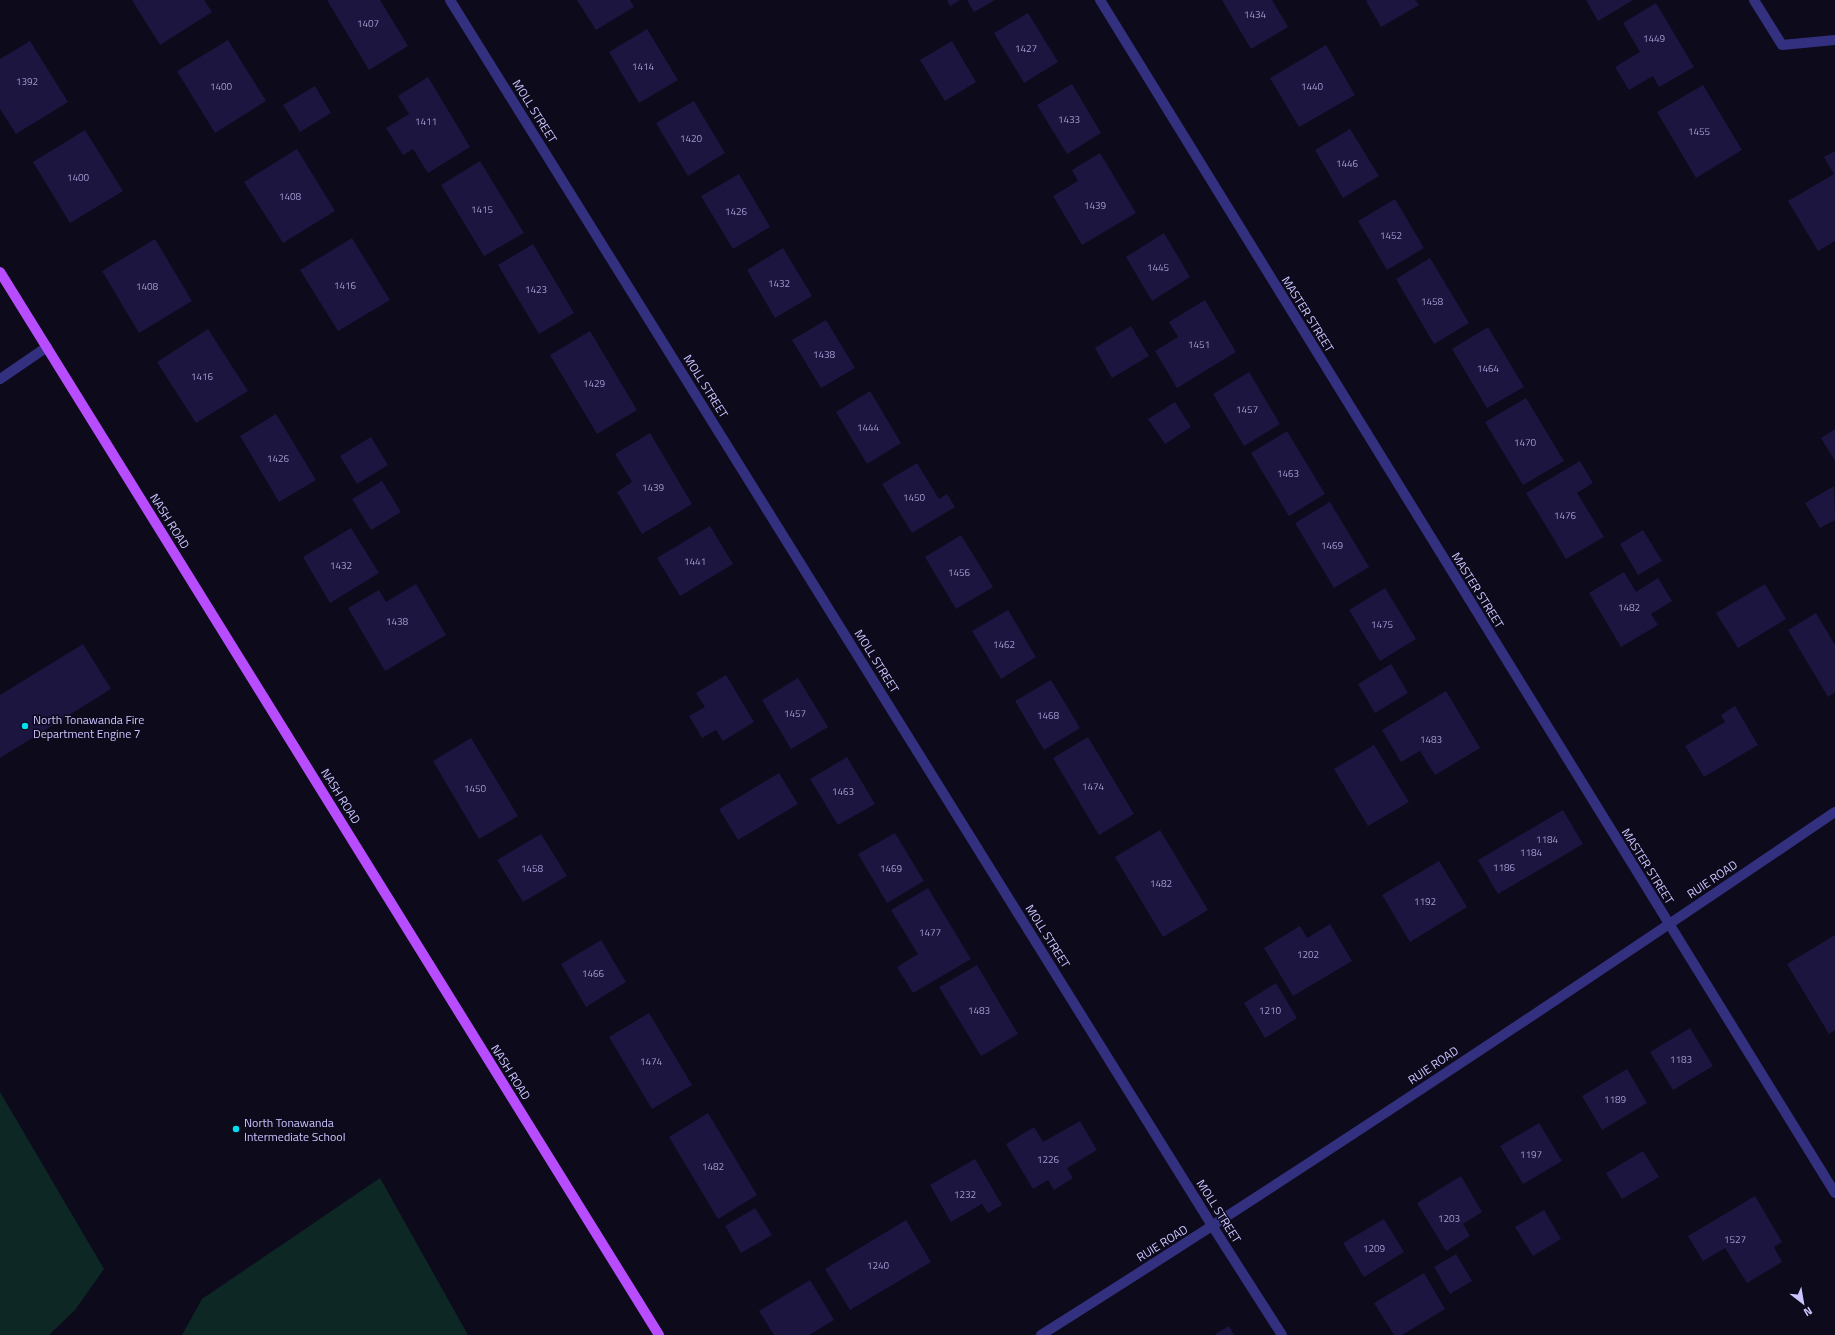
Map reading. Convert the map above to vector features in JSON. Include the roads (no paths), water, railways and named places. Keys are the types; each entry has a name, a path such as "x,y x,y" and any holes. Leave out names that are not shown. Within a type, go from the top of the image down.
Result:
{"main road":[{"name":"NASH ROAD","path":"0,272 659,1335"}],"street":[{"name":"MOLL STREET","path":"450,0 1213,1227 1282,1335"},
{"name":"MASTER STREET","path":"1100,0 1835,1193"},
{"path":"1754,0 1782,45 1835,40"},
{"path":"0,379 47,347"},
{"name":"RUIE ROAD","path":"1041,1335 1213,1227 1835,812"}],"place":[{"name":"North Tonawanda Fire Department Engine 7","path":"25,726"},
{"name":"North Tonawanda Intermediate School","path":"236,1129"}]}
